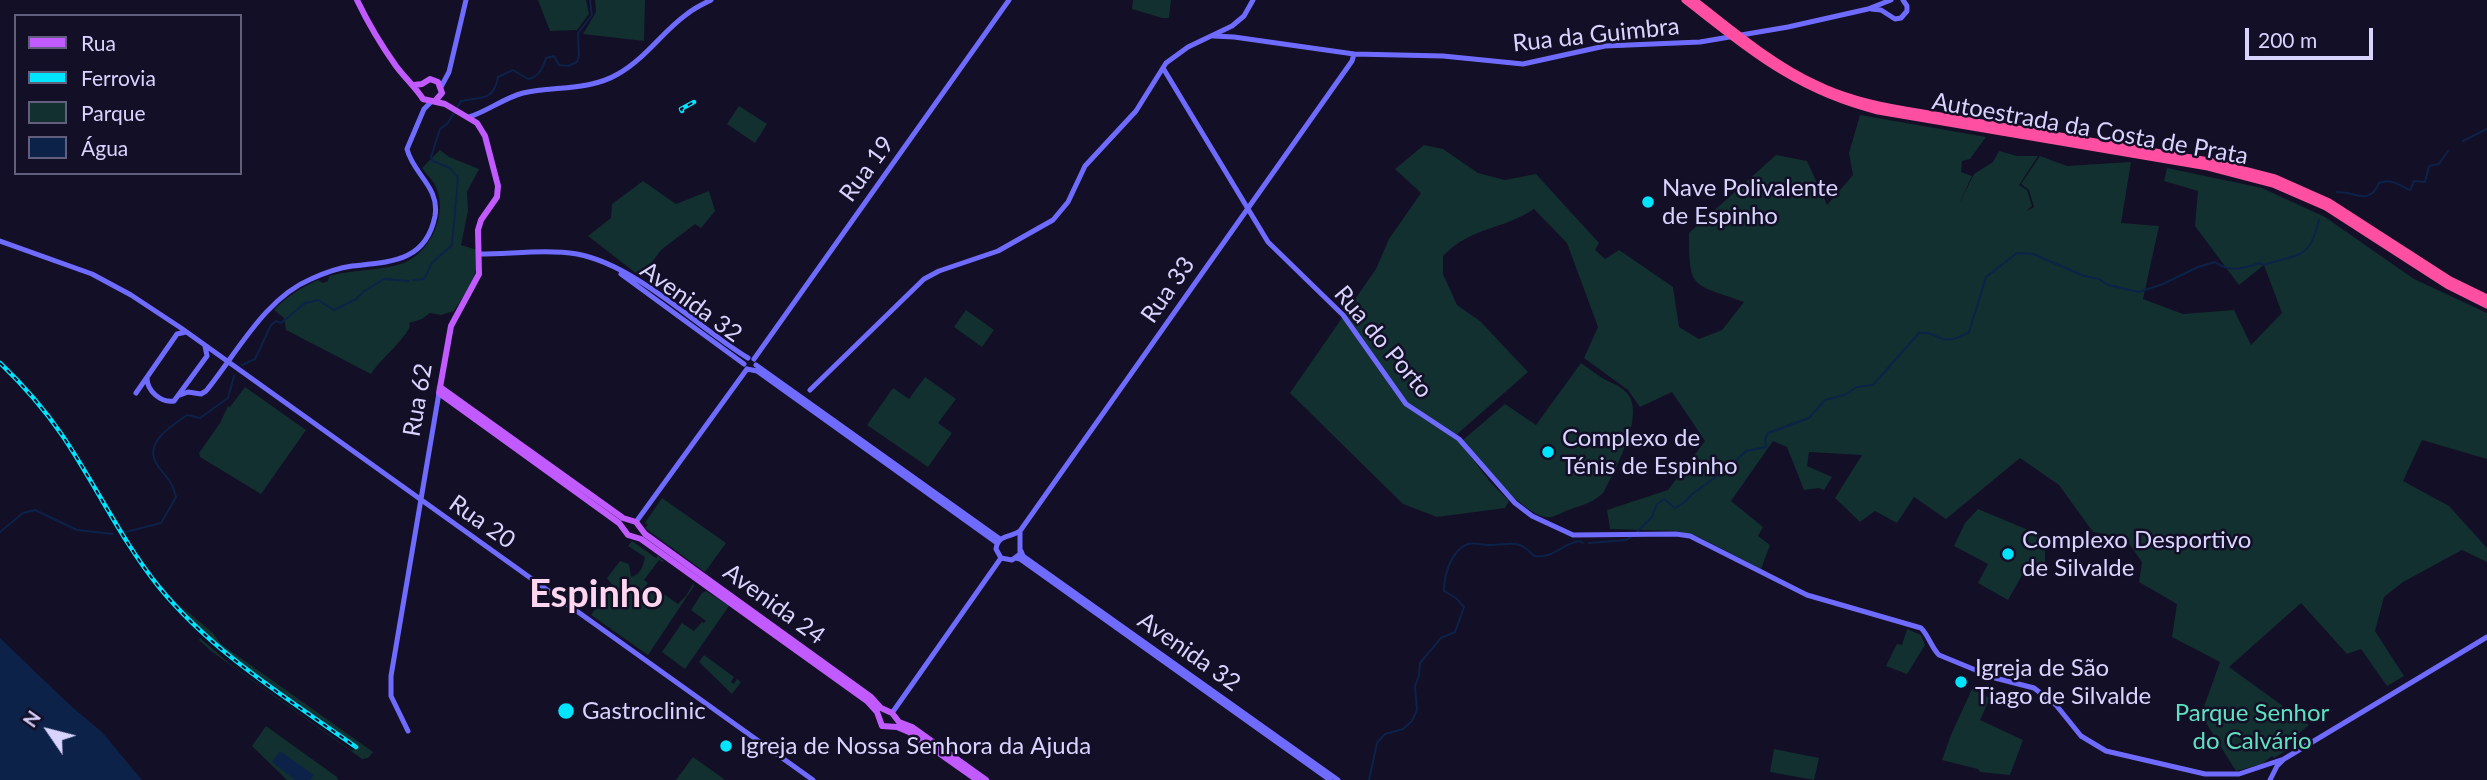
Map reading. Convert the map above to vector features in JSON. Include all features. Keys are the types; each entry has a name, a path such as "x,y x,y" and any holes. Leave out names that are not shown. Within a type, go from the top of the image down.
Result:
{"highway":[{"name":"Autoestrada da Costa de Prata","path":"1685,0 1770,65 1814,90 1878,111 1983,127"},
{"name":"Autoestrada da Costa de Prata","path":"1694,0 1773,60 1834,92 1880,106 2208,167 2273,184 2326,207 2447,285 2487,305"},
{"name":"Autoestrada da Costa de Prata","path":"2005,131 2209,162 2275,178 2329,202 2450,280 2487,299"}],"main road":[{"path":"357,0 367,22 406,79 433,100 466,115 478,124 488,111 522,94 600,83 619,74 644,55 687,14 710,0"},
{"path":"180,395 192,392 201,394 206,391 267,312 289,290 337,269 401,260 425,241 435,215 435,197 407,149 424,109 433,100 449,72 466,0"},
{"name":"Rua 19","path":"635,524 1009,0"},
{"path":"1228,35 1253,0"},
{"path":"1891,0 1887,5 1888,15 1895,19 1904,17 1908,8 1903,0"},
{"name":"Rua da Guimbra","path":"1163,68 1188,47 1213,36 1228,35 1354,54 1443,56 1523,64 1605,46 1669,45 1767,31 1868,9 1891,0"},
{"name":"Rua da Guimbra","path":"1868,9 1881,10 1888,15"},
{"path":"1228,35 1232,26"},
{"path":"1344,53 1346,69"},
{"name":"Rua 33","path":"1012,536 1020,531 1354,54"},
{"path":"810,390 929,276 998,251 1053,220 1068,202 1085,166 1132,117 1163,68"},
{"name":"Rua do Porto","path":"1163,68 1247,209 1276,251 1343,315 1406,404 1459,439 1514,503 1532,516 1573,535 1690,536 1807,595 1921,628 1939,655 1980,672 2034,688 2056,705 2081,736 2106,751 2205,774 2239,774 2259,768"},
{"path":"418,87 427,80 445,78"},
{"path":"436,81 441,87"},
{"path":"466,115 488,111"},
{"name":"Rua 62","path":"408,732 391,696 391,685 420,500 451,326 479,274 478,230 481,220 497,197 498,186 485,136 478,124"},
{"name":"Rua 20","path":"0,241 92,274 131,295 813,780"},
{"name":"Avenida 32","path":"480,254 578,254 631,276 999,541"},
{"path":"174,324 177,334"},
{"path":"150,391 136,393 177,334 186,332"},
{"path":"147,378 150,391 169,402 174,401 206,356 205,346"},
{"path":"206,356 220,357"},
{"path":"189,381 192,392"},
{"name":"Avenida 24","path":"440,390 635,524 871,697 889,717 912,727 986,780"},
{"name":"Avenida 24","path":"440,390 625,529 628,535 656,549 976,780"},
{"path":"625,529 635,524"},
{"path":"634,536 635,524"},
{"path":"1020,531 1021,551 1016,558 1009,561 1001,558 997,552 999,541 1012,536 1020,542"},
{"name":"Avenida 32","path":"1021,551 1338,780"},
{"path":"889,717 1001,558"},
{"name":"Avenida 32","path":"1016,558 1330,780"},
{"path":"2259,768 2284,759 2487,637"},
{"path":"2270,780 2284,759"},
{"path":"2259,768 2267,772 2270,780"}],"green space":[{"path":"538,0 586,0 589,14 577,30 550,31"},
{"path":"595,0 645,0 644,41 583,34 596,12"},
{"path":"1133,0 1171,0 1169,18 1132,9"},
{"path":"739,106 767,124 755,143 727,124"},
{"name":"Parque Senhor do Calvário","path":"1860,115 1986,137 1970,159 1962,161 1961,172 1972,176 1958,206 1974,174 1993,162 1999,151 2017,156 2038,156 2019,185 2027,190 2032,206 2026,211 2034,207 2029,190 2021,184 2040,156 2067,166 2131,162 2121,223 2159,226 2143,299 2183,314 2234,310 2251,345 2282,313 2264,265 2239,285 2195,226 2198,191 2164,181 2167,168 2262,188 2325,217 2414,279 2487,313 2487,459 2422,440 2403,481 2449,506 2487,548 2487,562 2462,550 2403,582 2384,597 2375,631 2404,676 2387,686 2361,649 2347,654 2301,603 2229,667 2309,725 2287,743 2290,748 2262,764 2236,771 2201,715 2220,662 2172,637 2177,604 2139,582 2142,562 2125,538 2093,532 2059,485 2020,458 1946,519 1914,497 1897,523 1875,511 1860,522 1835,498 1862,455 1809,452 1807,466 1832,477 1824,490 1804,490 1787,447 1773,441 1731,501 1763,527 1758,536 1770,545 1761,569 1699,537 1678,531 1610,529 1607,510 1668,490 1705,441 1672,392 1640,407 1628,390 1584,358 1598,327 1567,243 1534,209 1511,221 1476,233 1443,256 1443,274 1457,305 1480,321 1528,372 1455,436 1491,483 1509,501 1505,508 1437,517 1403,504 1290,393 1376,269 1389,239 1421,193 1395,169 1424,145 1443,149 1478,173 1505,180 1536,174 1599,243 1595,250 1605,259 1619,250 1673,287 1679,327 1699,339 1722,330 1744,302 1697,282 1690,266 1689,233 1776,155 1807,161 1827,205 1853,175 1849,153"},
{"path":"440,150 449,157 479,169 467,192 468,211 461,245 477,250 476,268 472,283 454,311 441,315 430,313 409,323 406,334 371,374 286,330 284,318 274,310 300,289 318,280 323,283 328,281 329,276 404,263 422,250 435,230 440,207 435,185 422,168"},
{"path":"643,181 676,204 709,191 715,211 701,228 695,224 661,250 641,277 588,236 611,218 612,204"},
{"path":"966,310 994,330 982,347 954,327"},
{"name":"Complexo de Ténis de Espinho","path":"1581,363 1627,393 1632,403 1631,428 1604,492 1589,503 1556,516 1541,516 1503,487 1463,440 1505,404 1536,425"},
{"path":"925,377 956,399 938,423 952,433 928,467 867,425 893,388 909,399"},
{"path":"245,387 306,430 261,494 200,457 199,453 220,423 228,406 230,407"},
{"path":"662,498 726,543 705,572 645,528 648,525 645,523"},
{"name":"Complexo Desportivo de Silvalde","path":"1978,509 2045,537 2045,571 2029,563 2008,600 1978,583 1988,564 1954,546 1965,523"},
{"path":"632,541 664,561 659,560 644,580 648,583 645,587 649,590 652,586 678,604 693,584 694,586 648,655 591,615 612,585 607,578 620,561 629,564 631,577 641,569 645,557 628,546"},
{"path":"706,591 729,606 685,669 662,652 682,623 694,631 706,621 691,610"},
{"path":"181,606 213,633 221,644 373,752 368,758 362,759 211,651 200,638 230,664 352,751 357,745 235,658 196,624"},
{"path":"1907,629 1921,635 1925,645 1907,674 1886,666 1897,644 1902,645"},
{"path":"704,655 734,677 731,682 734,684 737,679 741,682 732,694 699,662"},
{"path":"1972,689 1990,698 1980,720 2023,740 2010,775 1980,772 1978,769 1942,760"},
{"path":"266,726 338,780 287,780 252,746"},
{"path":"1774,749 1819,758 1814,780 1770,772"},
{"path":"693,757 724,779 724,780 676,780"}],"water":[{"path":"0,638 102,732 142,780 0,780"},
{"path":"280,751 314,775 310,780 295,780 272,762"}],"waterway":[{"path":"413,280 424,279 432,263 452,245 458,178 450,168 433,161 431,157 440,129 448,123 461,101 490,94 498,77 513,70 528,79 532,78 540,72 546,58 554,56 559,65 568,66 577,62 578,33 592,15 590,0"},
{"path":"2463,141 2487,129"},
{"path":"2337,192 2366,196 2371,194 2379,183 2388,181 2410,190 2414,181 2425,182 2429,166 2439,164 2448,151"},
{"path":"1637,532 1652,517 1657,504 1664,499 1675,508 1685,502 1746,451 1766,447 1765,439 1768,433 1809,418 1825,400 1844,395 1857,387 1873,385 1919,333 1951,339 1969,332 1986,277 2017,253 2033,254 2084,276 2099,279 2108,285 2139,292 2215,262 2226,268 2236,269 2293,257 2306,250 2311,243 2319,220"},
{"path":"242,365 255,359 271,325 276,321 281,323 305,303 318,300 334,310 356,299 384,279 409,281"},
{"path":"126,532 161,523 176,497 172,485 153,455 157,441 187,415 200,418 228,398 234,376"},
{"path":"0,532 23,513 35,510 77,530 113,534"},
{"path":"1589,543 1626,540 1631,537"},
{"path":"1369,780 1377,743 1385,734 1403,729 1412,721 1417,710 1415,686 1420,663 1441,638 1455,632 1464,607 1444,591 1447,571 1457,552 1470,543 1514,544 1534,556 1541,556 1574,542 1583,543"}],"railway":[{"path":"682,111 681,109 694,102"},
{"path":"0,363 55,425 145,569 180,611 227,654 356,747"}],"place":[{"name":"Nave Polivalente de Espinho","path":"1648,202"},
{"name":"Complexo de Ténis de Espinho","path":"1548,452"},
{"name":"Complexo Desportivo de Silvalde","path":"2008,554"},
{"name":"Igreja de São Tiago de Silvalde","path":"1961,682"},
{"name":"Gastroclinic","path":"566,711"},
{"name":"Igreja de Nossa Senhora da Ajuda","path":"726,746"}],"district":[{"name":"Espinho","path":"596,595"}]}
